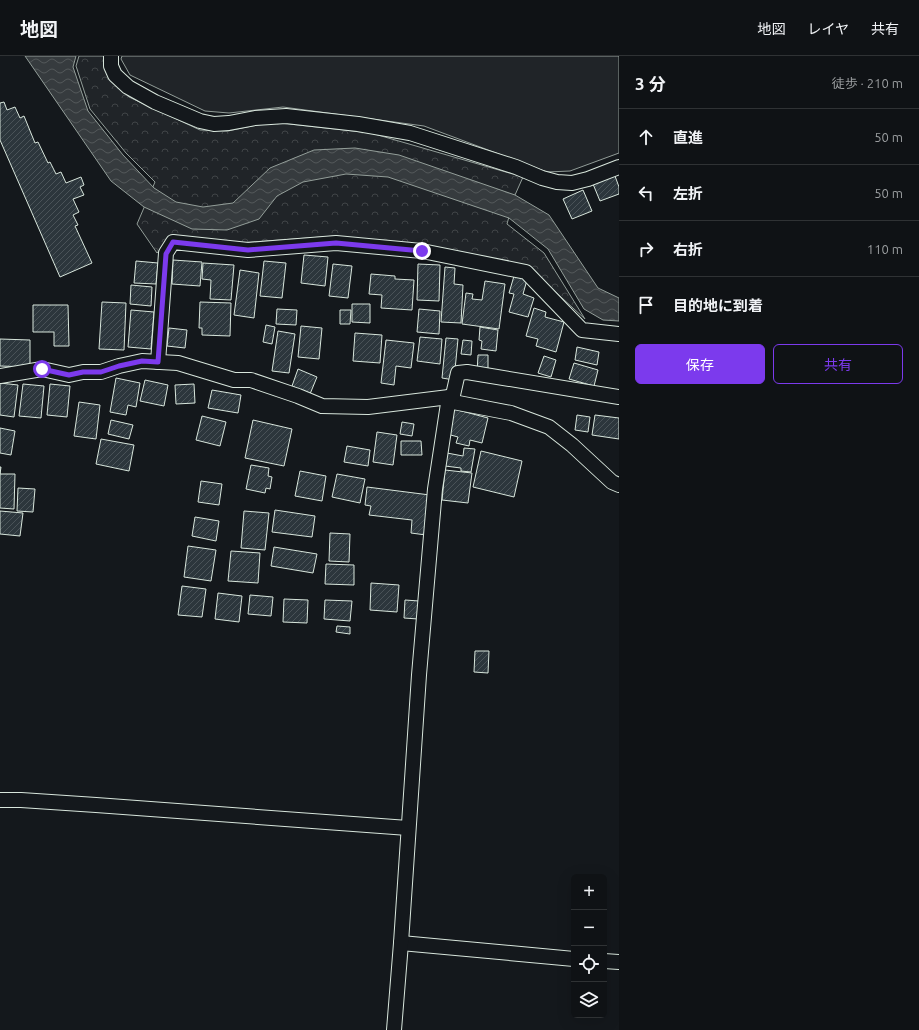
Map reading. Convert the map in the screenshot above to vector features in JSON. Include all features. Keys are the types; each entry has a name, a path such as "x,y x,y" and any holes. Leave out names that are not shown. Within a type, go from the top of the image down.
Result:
{"street":[{"path":"110,56 111,66 115,76 128,86 155,102 200,121 214,124 230,123 255,118 286,116 358,124 410,133 516,166 542,178 557,182 572,183 588,179 619,167"},
{"path":"158,362 166,254 173,242 248,250 336,243 422,251 526,272 582,330 619,334"},
{"path":"0,376 42,369 69,375 83,372 101,372 142,361 178,362 192,368 234,380 251,380 322,406 368,407 449,399 511,413 549,427 572,445 612,482 619,485"},
{"path":"394,1030 419,675 435,489 449,399 453,395 458,373 467,372 619,397"},
{"path":"0,800 28,800 89,804 408,828"},
{"path":"401,943 571,958"},
{"path":"607,961 619,962"}],"green space":[{"path":"79,56 105,56 109,75 129,97 200,130 228,131 271,122 371,133 523,177 515,195 507,224 544,253 585,319 527,266 428,246 335,236 238,243 173,235 157,253 137,224 155,182 126,153 90,109 76,66"},
{"path":"122,56 619,56 619,153 570,171 547,172 424,126 283,107 229,113 205,111 130,75 121,59"}],"water":[{"path":"25,56 76,56 73,67 88,111 123,155 154,188 176,202 203,207 233,203 270,168 314,150 355,148 399,155 515,195 549,215 598,288 619,298 619,321 603,320 584,309 548,249 509,218 388,177 346,174 303,182 277,196 259,219 227,230 192,229 144,207 111,181"}],"building":[{"path":"4,102 7,110 15,107 20,118 24,116 35,143 38,142 48,163 50,162 56,174 61,172 66,183 81,177 84,185 80,187 84,195 73,199 79,212 73,215 78,225 75,226 92,263 60,277 0,140 0,103"},
{"path":"615,176 619,187 619,194 600,201 593,184"},
{"path":"583,190 592,211 572,219 563,199"},
{"path":"304,255 328,257 325,286 301,283"},
{"path":"173,260 202,262 200,286 172,284"},
{"path":"136,261 158,263 156,284 134,283"},
{"path":"264,261 286,263 282,298 260,296"},
{"path":"203,263 234,265 231,300 210,299 211,280 202,279"},
{"path":"333,264 352,266 348,298 329,296"},
{"path":"418,264 440,265 439,301 417,300"},
{"path":"445,267 455,268 454,284 463,285 461,323 441,322"},
{"path":"240,270 259,273 254,318 234,315"},
{"path":"371,274 395,276 395,279 414,280 412,310 381,308 382,295 369,294"},
{"path":"514,276 527,280 523,294 534,298 528,317 509,312 514,294 509,293"},
{"path":"485,281 505,284 499,329 462,324 466,293 473,294 472,299 482,300"},
{"path":"131,285 152,287 151,306 130,304"},
{"path":"102,302 126,303 124,350 99,349"},
{"path":"200,302 231,303 230,336 202,335 202,328 199,328"},
{"path":"352,304 370,304 370,323 352,322"},
{"path":"33,305 68,305 69,346 54,346 54,332 33,332"},
{"path":"534,308 546,312 545,317 564,322 556,352 536,346 538,339 526,336"},
{"path":"277,309 297,310 296,325 276,324"},
{"path":"419,309 440,311 439,334 417,332"},
{"path":"131,310 154,312 151,349 128,347"},
{"path":"340,310 351,310 350,324 340,324"},
{"path":"266,325 275,327 272,344 263,342"},
{"path":"301,326 322,328 319,359 298,357"},
{"path":"480,327 498,330 496,351 481,349 482,341 479,340"},
{"path":"169,328 187,330 185,348 167,346"},
{"path":"278,331 295,334 289,373 272,371"},
{"path":"355,333 382,335 380,363 353,361"},
{"path":"420,337 442,339 440,364 417,361"},
{"path":"446,338 458,339 454,380 442,378"},
{"path":"0,339 30,340 30,367 0,366"},
{"path":"386,340 414,343 411,368 396,366 394,385 381,383"},
{"path":"463,340 472,341 471,355 461,354"},
{"path":"577,347 599,352 597,365 575,360"},
{"path":"478,355 488,355 488,373 477,373"},
{"path":"544,356 556,360 551,377 538,373"},
{"path":"574,363 598,370 594,386 569,379"},
{"path":"298,369 317,377 310,394 292,386"},
{"path":"116,378 140,383 136,407 128,405 126,415 110,412"},
{"path":"145,380 168,385 164,406 140,401"},
{"path":"0,383 18,385 14,417 0,415"},
{"path":"23,384 44,386 41,418 19,416"},
{"path":"50,384 70,386 67,417 47,415"},
{"path":"194,384 195,403 176,404 175,385"},
{"path":"212,390 241,395 238,413 208,408"},
{"path":"79,402 100,405 96,439 74,436"},
{"path":"454,409 488,418 482,443 470,440 469,446 456,443 458,437 447,434"},
{"path":"577,415 590,417 588,432 575,430"},
{"path":"595,415 619,418 619,439 592,435"},
{"path":"202,416 226,422 220,446 196,440"},
{"path":"111,420 133,425 129,439 108,434"},
{"path":"253,420 292,429 284,466 245,458"},
{"path":"402,422 414,424 412,436 400,434"},
{"path":"0,428 15,431 11,455 0,453"},
{"path":"377,432 397,435 393,465 373,462"},
{"path":"101,439 134,445 129,471 96,464"},
{"path":"401,441 421,441 422,455 401,455"},
{"path":"347,446 370,450 368,466 344,462"},
{"path":"464,448 475,449 471,472 461,471 461,468 445,466 447,453 463,456"},
{"path":"481,451 522,461 514,497 473,487"},
{"path":"251,465 269,468 268,476 272,477 270,489 266,488 265,493 246,489"},
{"path":"445,470 472,473 468,503 442,500"},
{"path":"300,471 326,476 322,501 295,496"},
{"path":"0,474 15,474 14,509 0,508"},
{"path":"337,474 365,479 360,503 332,497"},
{"path":"201,481 222,484 219,505 198,502"},
{"path":"367,487 430,495 426,535 411,533 412,520 369,515 371,506 365,505"},
{"path":"18,488 35,489 33,512 17,511"},
{"path":"275,510 315,516 312,537 272,532"},
{"path":"0,511 23,513 20,536 0,534"},
{"path":"244,511 269,513 265,550 241,548"},
{"path":"195,517 219,521 216,541 192,536"},
{"path":"330,533 350,534 349,562 329,561"},
{"path":"188,546 216,550 211,581 184,577"},
{"path":"274,547 317,554 313,573 271,566"},
{"path":"231,551 260,553 258,583 228,581"},
{"path":"326,564 354,565 354,585 325,584"},
{"path":"371,583 399,585 397,612 370,610"},
{"path":"182,586 206,589 202,617 178,615"},
{"path":"218,593 242,596 239,622 215,619"},
{"path":"250,595 273,597 271,616 248,614"},
{"path":"284,599 308,600 307,623 283,622"},
{"path":"325,600 352,601 350,621 324,619"},
{"path":"405,600 419,601 418,619 404,618"},
{"path":"337,626 350,627 350,634 336,632"},
{"path":"475,651 489,651 488,673 474,672"}],"route":[{"path":"42,369 69,375 83,372 101,372 142,361 158,362 166,254 173,242 248,250 336,243 422,251"}]}
